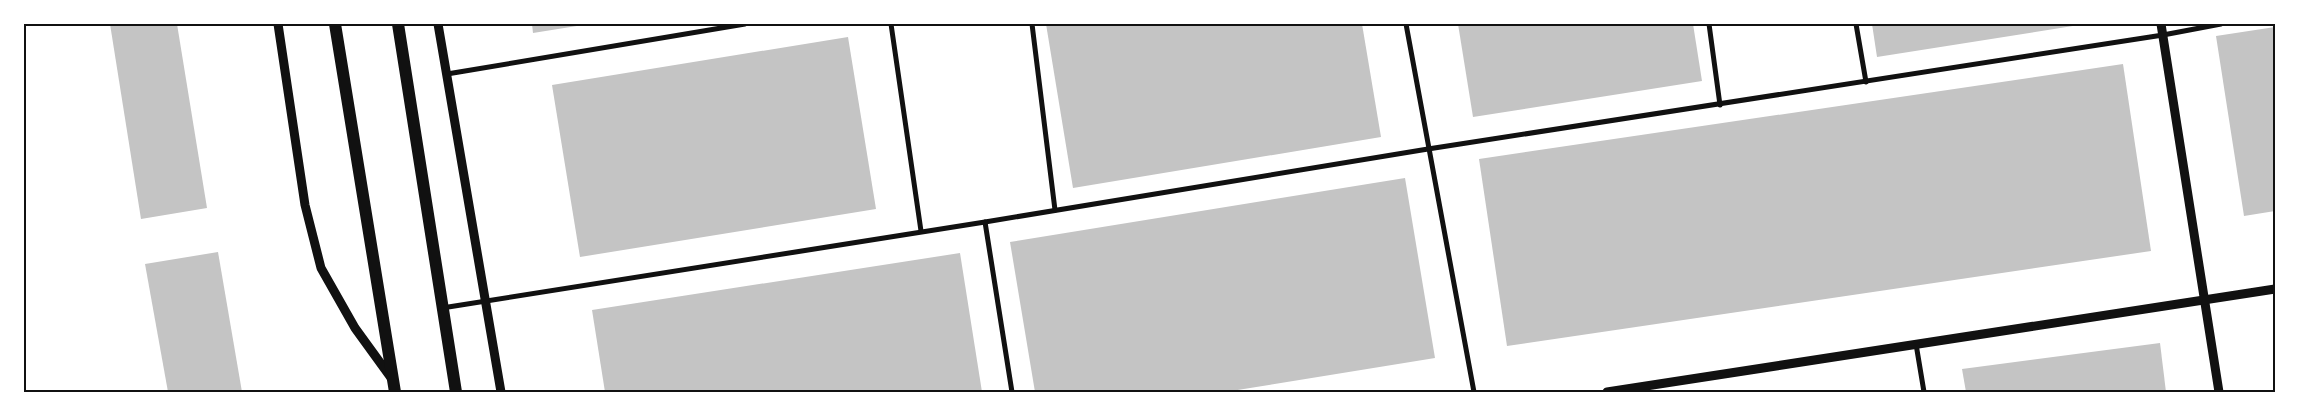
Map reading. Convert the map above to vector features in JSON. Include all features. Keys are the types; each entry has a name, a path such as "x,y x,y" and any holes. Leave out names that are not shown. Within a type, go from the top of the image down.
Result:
{"main road":[{"path":"335,24 394,387"},
{"path":"398,24 456,392"}],"street":[{"path":"278,24 305,205 321,268 356,328 394,387"},
{"path":"438,24 501,392"},
{"path":"447,74 745,24"},
{"path":"891,24 921,231"},
{"path":"1032,24 1055,210"},
{"path":"1406,24 1474,392"},
{"path":"1709,24 1720,105"},
{"path":"1856,24 1866,82"},
{"path":"2161,24 2219,392"},
{"path":"442,308 985,222 1428,149 2163,35 2221,24"},
{"path":"985,222 1012,392"},
{"path":"1607,392 2275,290"},
{"path":"1916,344 1924,392"}],"building":[{"path":"110,24 177,24 207,208 141,219"},
{"path":"532,24 583,24 583,25 533,33"},
{"path":"1046,24 1362,24 1381,137 1073,188"},
{"path":"1458,24 1693,24 1702,81 1473,117"},
{"path":"1872,24 2079,24 2079,25 1877,57"},
{"path":"2275,27 2275,211 2244,216 2216,36"},
{"path":"848,37 876,209 580,257 552,85"},
{"path":"2123,64 2151,251 1507,346 1479,159"},
{"path":"1405,178 1435,358 1225,392 1035,392 1010,242"},
{"path":"218,252 242,392 168,392 145,264"},
{"path":"960,253 982,392 605,392 592,310"},
{"path":"2160,343 2166,392 1966,392 1962,369"}]}
